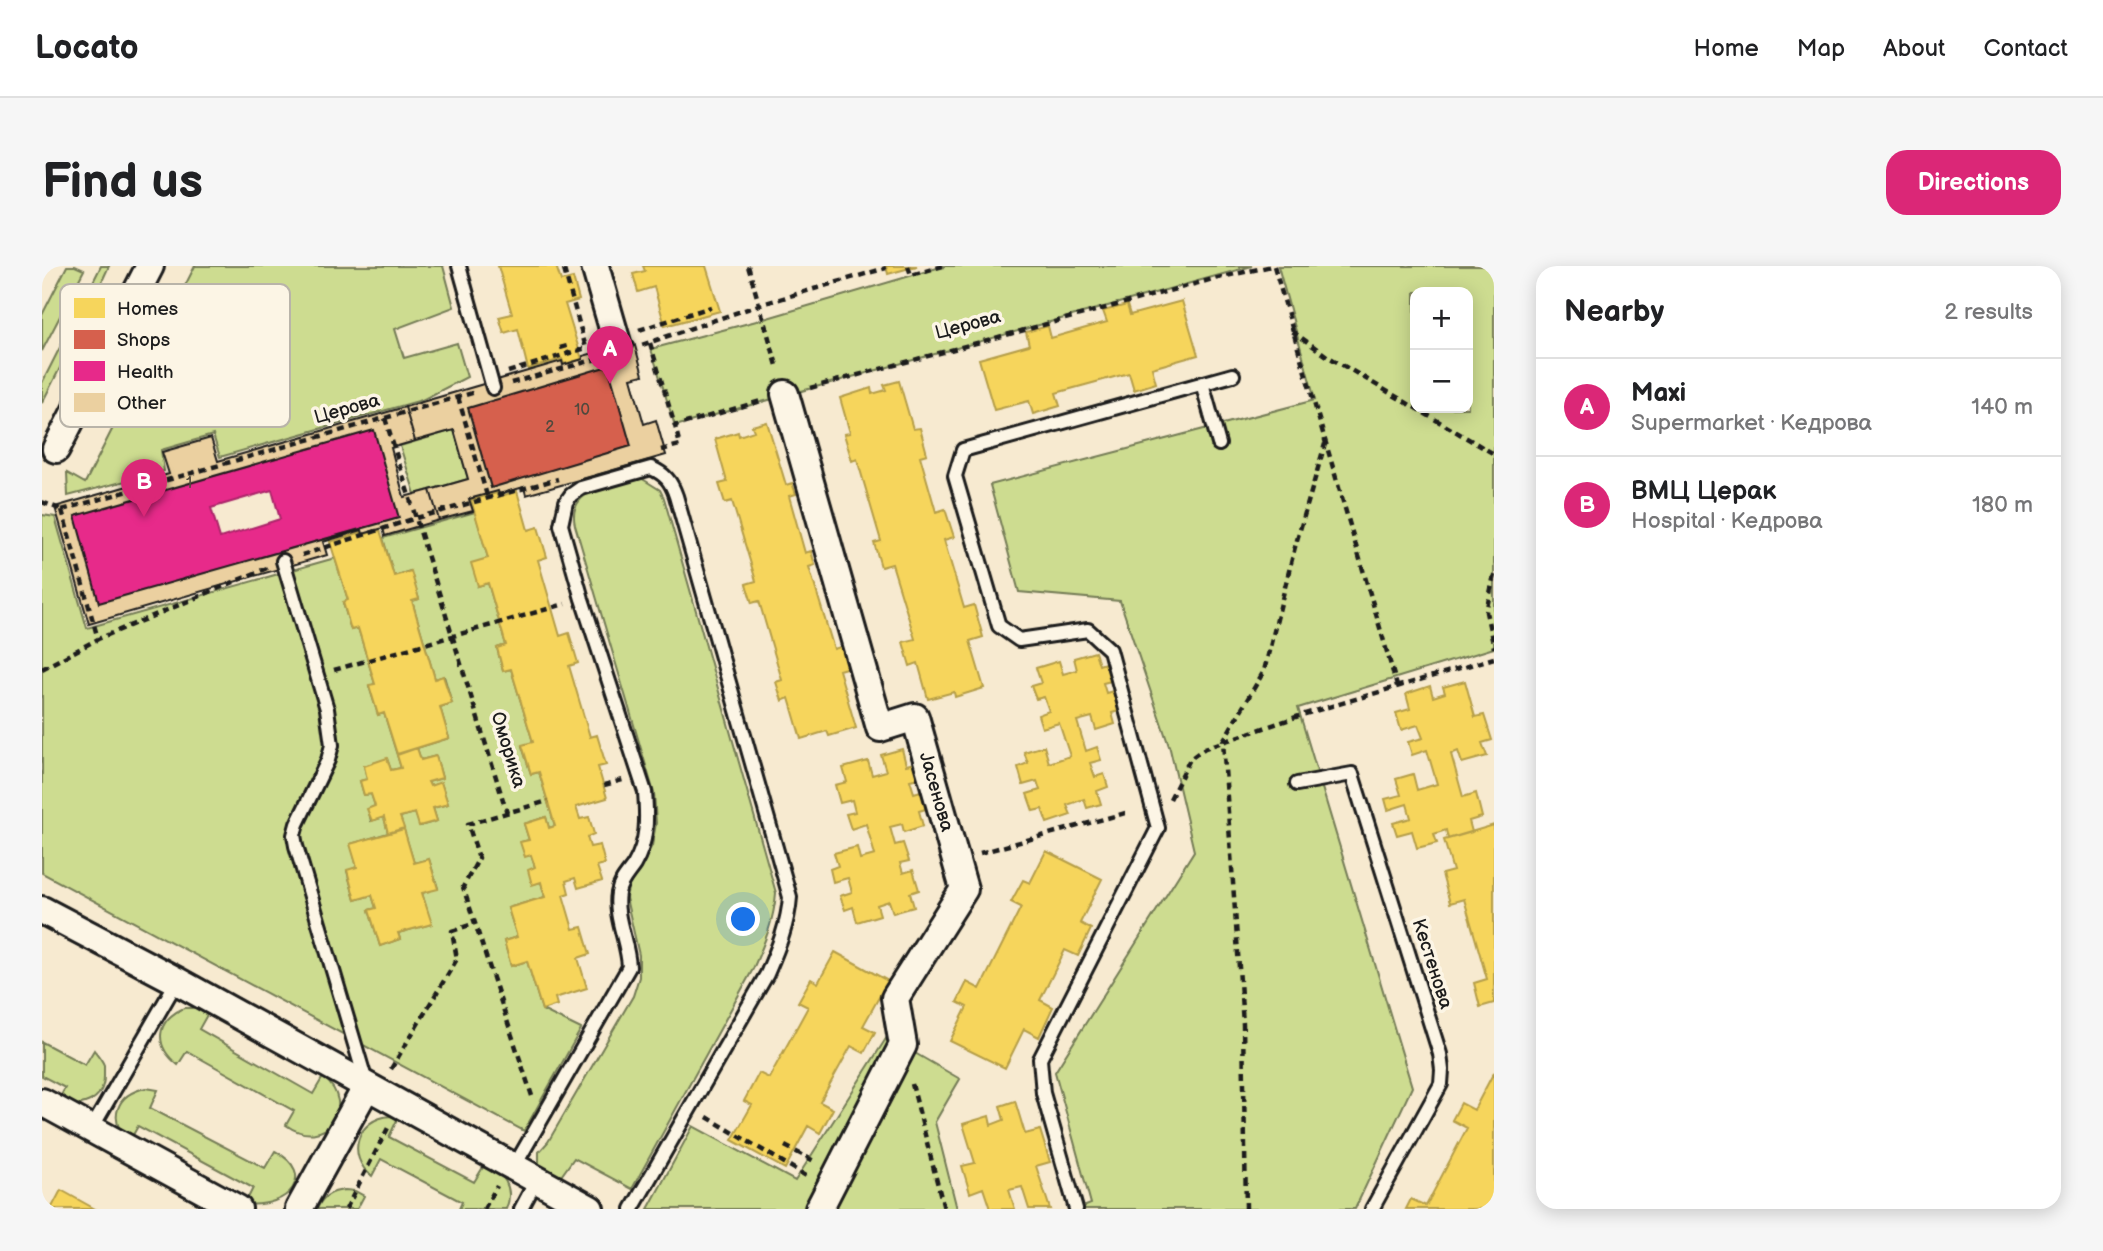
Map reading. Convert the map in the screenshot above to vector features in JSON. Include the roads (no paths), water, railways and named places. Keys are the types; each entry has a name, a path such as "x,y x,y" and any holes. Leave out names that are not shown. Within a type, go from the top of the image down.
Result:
{"street":[{"path":"141,284 150,266"},
{"path":"595,266 620,346"},
{"name":"Јасенова","path":"785,394 880,728 915,717 964,889 895,998 902,1045 825,1200"},
{"path":"56,449 67,427"},
{"path":"42,910 177,981 590,1209"},
{"path":"299,1209 382,1094"},
{"path":"42,1102 238,1209"}],"lane":[{"path":"459,266 491,383"},
{"path":"1076,1209 1045,1101 1040,1059 1158,828 1110,650 1088,630 1019,640 999,626 955,476 963,450 1233,375"},
{"path":"1202,383 1219,443"},
{"path":"521,1209 526,1173 540,1121 629,967 617,897 621,883 644,845 648,822 645,792 582,599 561,525 566,502 581,488 651,468 661,472 669,480 676,496 790,897 789,915 782,940 767,974 632,1209"},
{"path":"283,561 327,709 332,745 328,760 302,812 295,835 382,1094"},
{"name":"Кестенова","path":"1297,784 1352,774 1440,1054 1441,1084 1372,1209"},
{"path":"92,1128 177,981"}],"place":[{"name":"Maxi","path":"610,384"},
{"name":"ВМЦ Церак","path":"144,517"}]}
